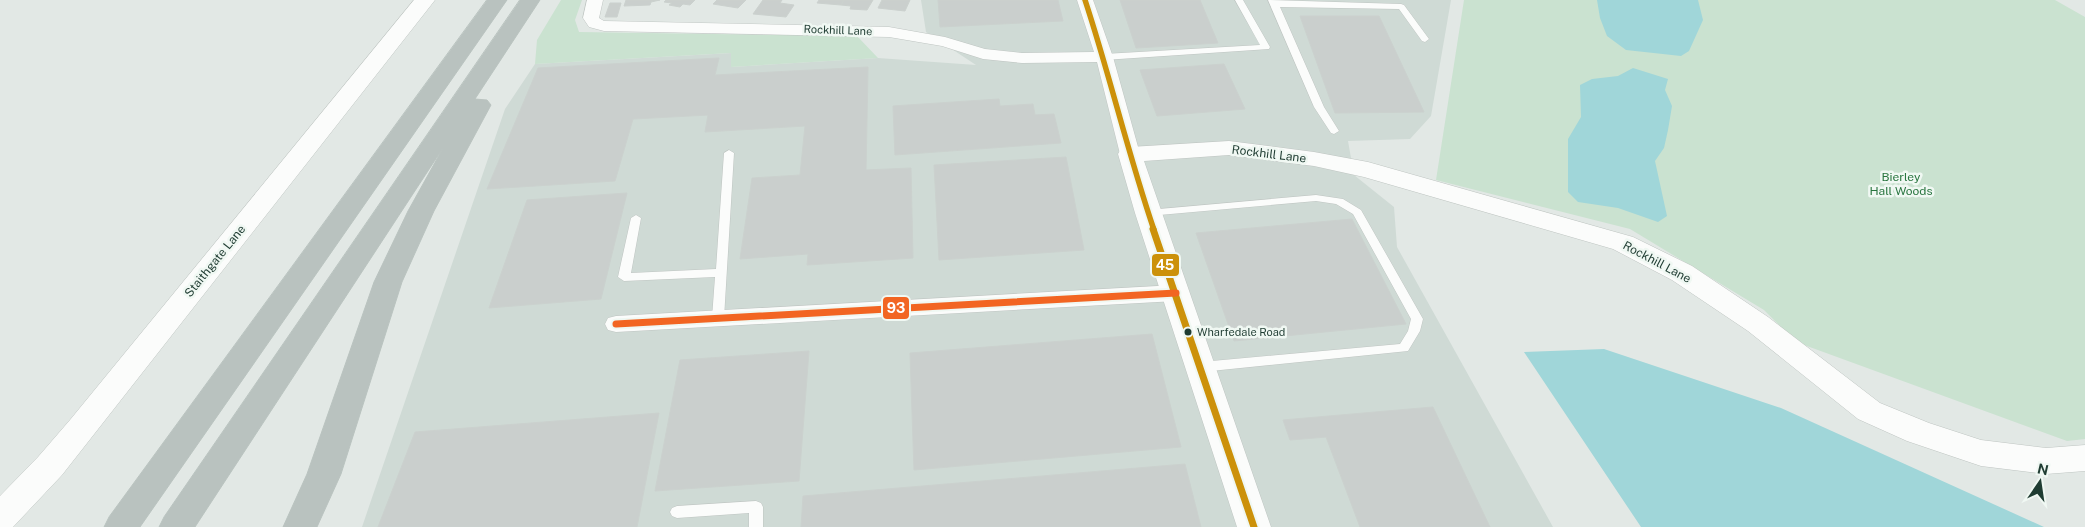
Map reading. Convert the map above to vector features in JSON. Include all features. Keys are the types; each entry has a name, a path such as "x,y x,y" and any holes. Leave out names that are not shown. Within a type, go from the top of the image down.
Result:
{"highway":[{"path":"121,527 497,0"},
{"path":"176,527 530,0"},
{"path":"300,527 324,474 388,282 421,211 482,99 503,41"}],"street":[{"name":"Staithgate Lane","path":"0,518 50,466 81,429 425,0"},
{"name":"Rockhill Lane","path":"595,0 591,18 595,24 604,26 889,32 945,42 983,54 1022,58 1104,57"},
{"path":"1084,0 1104,57 1148,213 1254,527"},
{"name":"Rockhill Lane","path":"1130,154 1229,148 1314,159 1368,170 1623,244 1682,273 1758,324 1869,412 1918,432 1981,453 2046,461 2085,458"},
{"path":"616,324 1176,294"}],"lane":[{"path":"1104,57 1266,47 1239,0"},
{"path":"1334,131 1319,107 1273,2 1401,7 1424,39"},
{"path":"718,318 729,153"},
{"path":"1148,213 1316,198 1339,201 1357,212 1417,319 1414,331 1404,348 1201,367"},
{"path":"636,218 624,277 721,273"},
{"path":"677,512 756,507 756,527"}],"shaded area":[{"path":"921,0 1451,0 1431,116 1410,139 1348,141 1354,175 1394,207 1397,247 1553,527 362,527 505,109 535,64 732,53 731,67 878,58 976,65 926,32"}],"green space":[{"path":"561,0 582,0 575,20 579,32 857,36 878,58 731,67 731,53 535,64 537,40"},
{"name":"Bierley Hall Woods","path":"1464,0 2055,0 2085,17 2085,439 2067,441 1796,342 1764,310 1630,229 1436,180"}],"water":[{"path":"1597,0 1698,0 1703,20 1689,51 1681,56 1626,50 1607,36 1600,18"},
{"path":"1633,68 1668,79 1665,90 1672,106 1664,148 1655,161 1667,216 1658,222 1618,208 1578,202 1568,192 1568,139 1581,117 1580,85 1592,79 1618,76"},
{"path":"1604,349 1781,408 2044,527 1641,527 1524,352"}],"building":[{"path":"626,0 660,0 651,2 650,5 624,6"},
{"path":"666,0 695,0 690,5 683,4 680,7 669,5 672,3 664,2"},
{"path":"717,0 746,0 738,8 713,4"},
{"path":"763,0 782,0 780,3 794,5 786,17 753,14"},
{"path":"819,0 844,0 841,5 817,3"},
{"path":"844,0 873,0 867,10 850,9 851,6 841,5"},
{"path":"882,0 910,0 905,11 878,8"},
{"path":"938,0 1058,0 1063,21 940,27"},
{"path":"1120,0 1200,0 1218,43 1136,48"},
{"path":"610,3 621,3 617,17 605,17"},
{"path":"1300,16 1379,16 1424,112 1335,113"},
{"path":"719,58 715,75 868,67 866,170 911,168 913,258 807,265 808,254 740,259 752,178 800,175 805,126 705,132 708,115 633,119 615,181 487,189 538,68"},
{"path":"1224,64 1245,109 1157,116 1140,70"},
{"path":"999,99 1000,106 1033,104 1035,115 1054,114 1061,143 895,155 893,106"},
{"path":"1066,157 1084,250 939,260 934,165"},
{"path":"627,193 601,299 489,308 527,200"},
{"path":"1352,219 1406,324 1234,341 1196,233"},
{"path":"1152,334 1181,447 914,470 910,353"},
{"path":"809,351 799,481 655,491 680,360"},
{"path":"1433,407 1490,527 1360,527 1326,437 1290,440 1283,420"},
{"path":"659,413 637,527 378,527 415,432"},
{"path":"1185,464 1201,527 801,527 803,496"}],"transit line":[{"name":"45","path":"1085,0 1104,57 1118,113 1148,213 1254,527"},
{"name":"93","path":"616,324 1176,293"}],"place":[{"name":"Wharfedale Road","path":"1188,332"}]}
